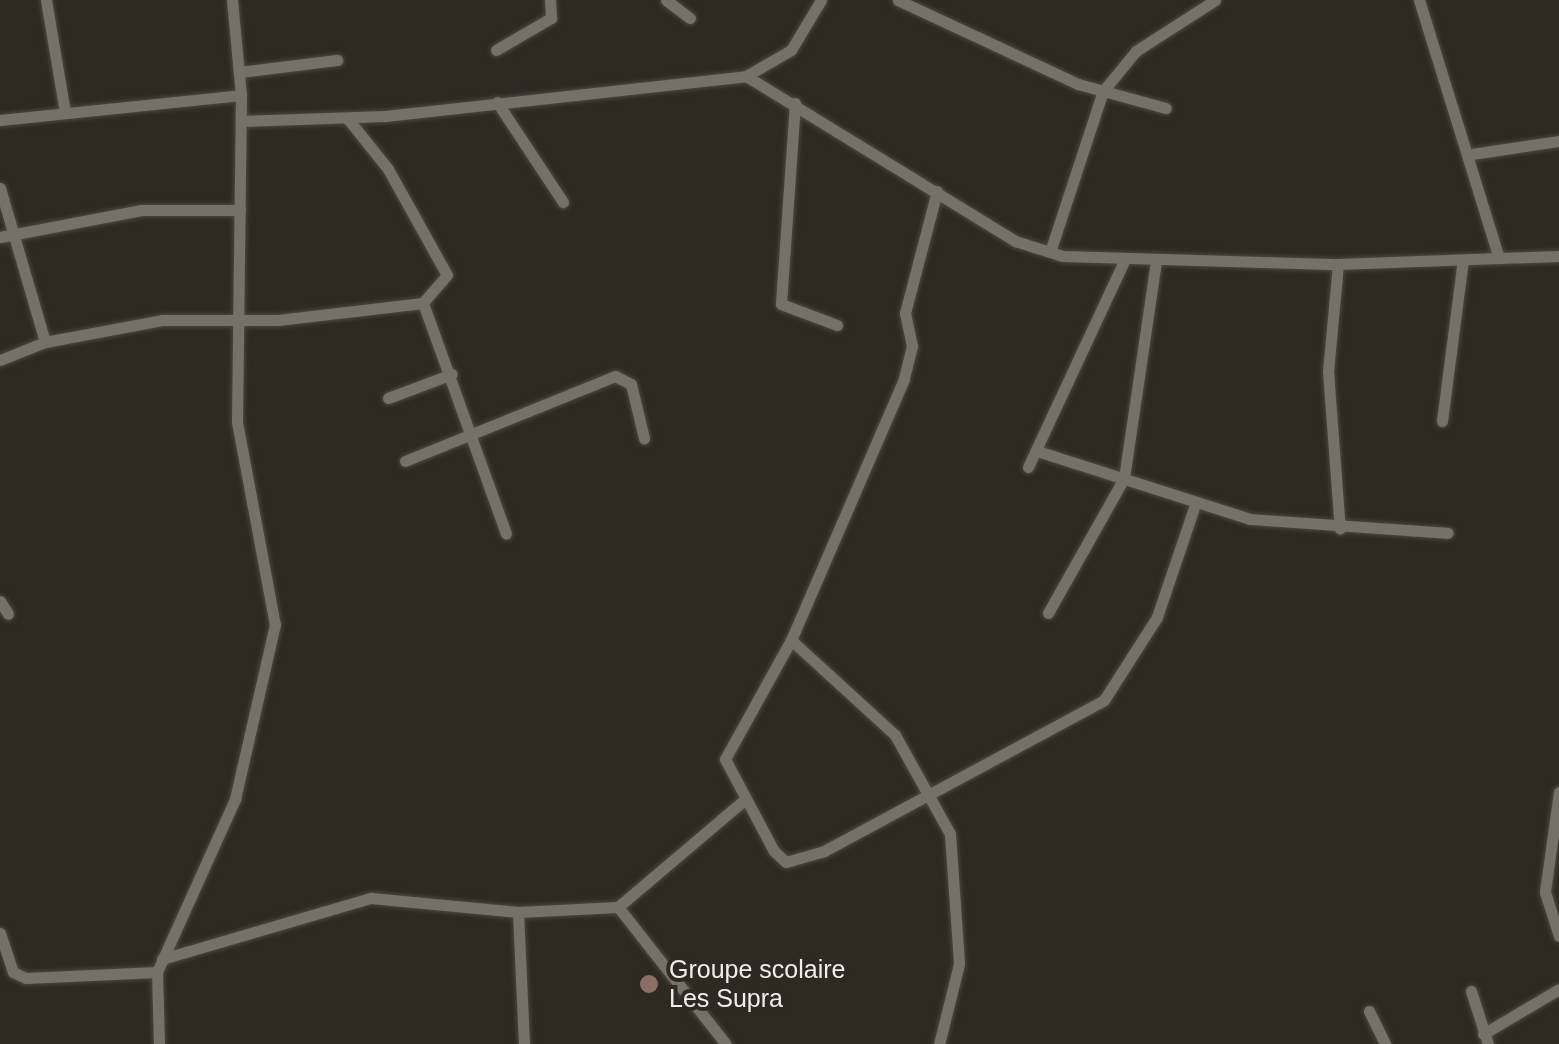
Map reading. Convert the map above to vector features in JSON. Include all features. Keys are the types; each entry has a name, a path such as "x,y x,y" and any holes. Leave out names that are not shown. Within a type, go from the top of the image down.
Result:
{"street":[{"path":"46,0 65,112"},
{"path":"160,1044 158,972 236,799 270,669 274,588 237,422 241,121 232,0"},
{"path":"496,50 551,18 550,0"},
{"path":"666,0 690,18"},
{"path":"241,121 348,119 746,76 791,50 821,0"},
{"path":"898,0 1103,92 1166,108"},
{"path":"1050,252 1103,92 1136,52 1215,0"},
{"path":"1419,0 1472,154 1499,258"},
{"path":"238,72 337,60"},
{"path":"746,76 936,191 1050,252 1123,263 1338,264 1559,256"},
{"path":"0,120 240,95"},
{"path":"497,102 563,202"},
{"path":"795,103 781,304 837,325"},
{"path":"0,360 45,342 162,320 424,303 447,275 348,119"},
{"path":"1472,154 1559,141"},
{"path":"0,188 5,235 45,342"},
{"path":"936,191 904,312 912,346 904,379 792,640 724,759 744,800 786,862 934,793 1104,700 1157,617 1194,508"},
{"path":"5,235 141,210 240,210"},
{"path":"1442,422 1463,260"},
{"path":"1048,613 1124,478 1156,262"},
{"path":"1028,467 1040,452 1123,263"},
{"path":"1338,264 1328,371 1340,529"},
{"path":"424,303 506,534"},
{"path":"388,398 452,374"},
{"path":"405,462 475,440 615,376 631,384 644,438"},
{"path":"1040,452 1124,478 1194,508 1340,529 1448,533"},
{"path":"0,602 8,614"},
{"path":"792,640 870,707 934,793 960,876 956,990 939,1044"},
{"path":"1559,792 1545,892 1559,936"},
{"path":"162,959 371,898 518,912 618,907 744,800"},
{"path":"618,907 726,1044"},
{"path":"518,912 524,1044"},
{"path":"0,933 13,972 26,978 158,972"},
{"path":"1471,991 1486,1039 1559,989"},
{"path":"1370,1011 1385,1044"}],"place":[{"name":"Groupe scolaire Les Supra","path":"649,984"}]}
